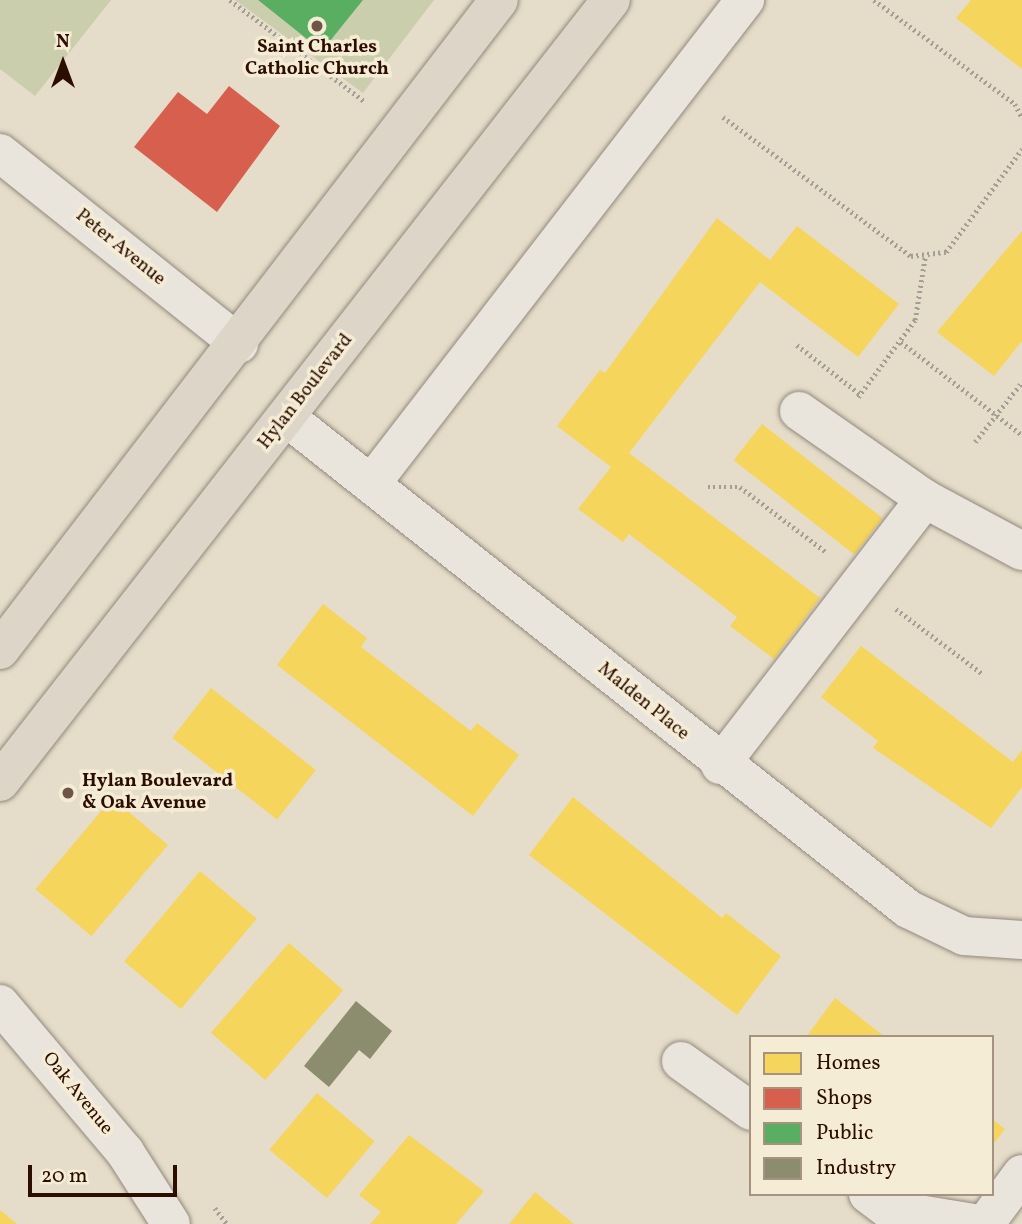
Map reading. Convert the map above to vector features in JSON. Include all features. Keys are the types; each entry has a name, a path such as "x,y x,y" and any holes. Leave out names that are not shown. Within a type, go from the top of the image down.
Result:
{"main road":[{"path":"0,650 239,344 499,0"},
{"name":"Hylan Boulevard","path":"0,782 611,0"}],"street":[{"path":"371,484 745,0"},
{"name":"Peter Avenue","path":"0,153 239,344"},
{"path":"799,411 925,499 1022,551"},
{"name":"Malden Place","path":"286,417 720,765 908,909 964,936 1022,940"},
{"path":"720,765 925,499"},
{"name":"Oak Avenue","path":"0,1004 125,1152 171,1224"},
{"path":"681,1061 749,1110"},
{"path":"871,1196 888,1209 982,1224 1022,1174"}],"path":[{"path":"230,0 365,101"},
{"path":"874,0 1006,97 1022,117"},
{"path":"723,117 896,250 925,257 946,252 1022,149"},
{"path":"854,402 901,342 922,304 925,257"},
{"path":"901,342 1022,435"},
{"path":"797,345 860,394"},
{"path":"975,442 1022,382"},
{"path":"708,487 740,487 983,674"},
{"path":"215,1208 227,1224"}],"green space":[{"path":"0,0 111,0 35,96 0,69"},
{"path":"235,0 258,0 322,51 363,0 434,0 363,93"}],"building: Homes":[{"path":"971,0 1022,0 1022,69 956,18"},
{"path":"717,218 770,260 797,226 899,304 858,357 760,282 629,453 820,598 774,659 730,626 737,617 705,592 629,534 623,542 578,509 611,467 557,426 600,370 605,373"},
{"path":"1022,231 1022,341 994,376 937,332"},
{"path":"762,424 883,518 854,554 734,460"},
{"path":"323,604 367,638 361,647 471,731 477,723 519,755 473,816 277,665"},
{"path":"861,646 1013,762 1022,750 1022,787 991,828 873,748 878,741 821,697"},
{"path":"211,688 316,770 277,820 172,738"},
{"path":"573,797 722,918 726,913 781,956 737,1015 529,855"},
{"path":"112,798 168,845 91,936 36,889"},
{"path":"200,871 257,919 181,1009 124,961"},
{"path":"289,943 343,990 265,1080 211,1033"},
{"path":"835,998 882,1035 807,1035"},
{"path":"317,1093 374,1141 327,1198 269,1150"},
{"path":"994,1121 1005,1129 994,1143"},
{"path":"409,1135 484,1191 456,1224 370,1224 381,1212 359,1195"},
{"path":"535,1192 574,1224 509,1224"},
{"path":"0,1210 17,1224 0,1224"}],"building: Shops":[{"path":"229,86 280,126 217,212 134,147 178,92 207,114"}],"building: Public":[{"name":"Saint Charles Catholic Church","path":"258,0 363,0 322,51"}],"building: Industry":[{"path":"356,1001 392,1031 370,1059 359,1050 329,1087 304,1066"}],"place":[{"name":"Saint Charles Catholic Church","path":"317,26"},
{"name":"Hylan Boulevard & Oak Avenue","path":"68,793"}]}
